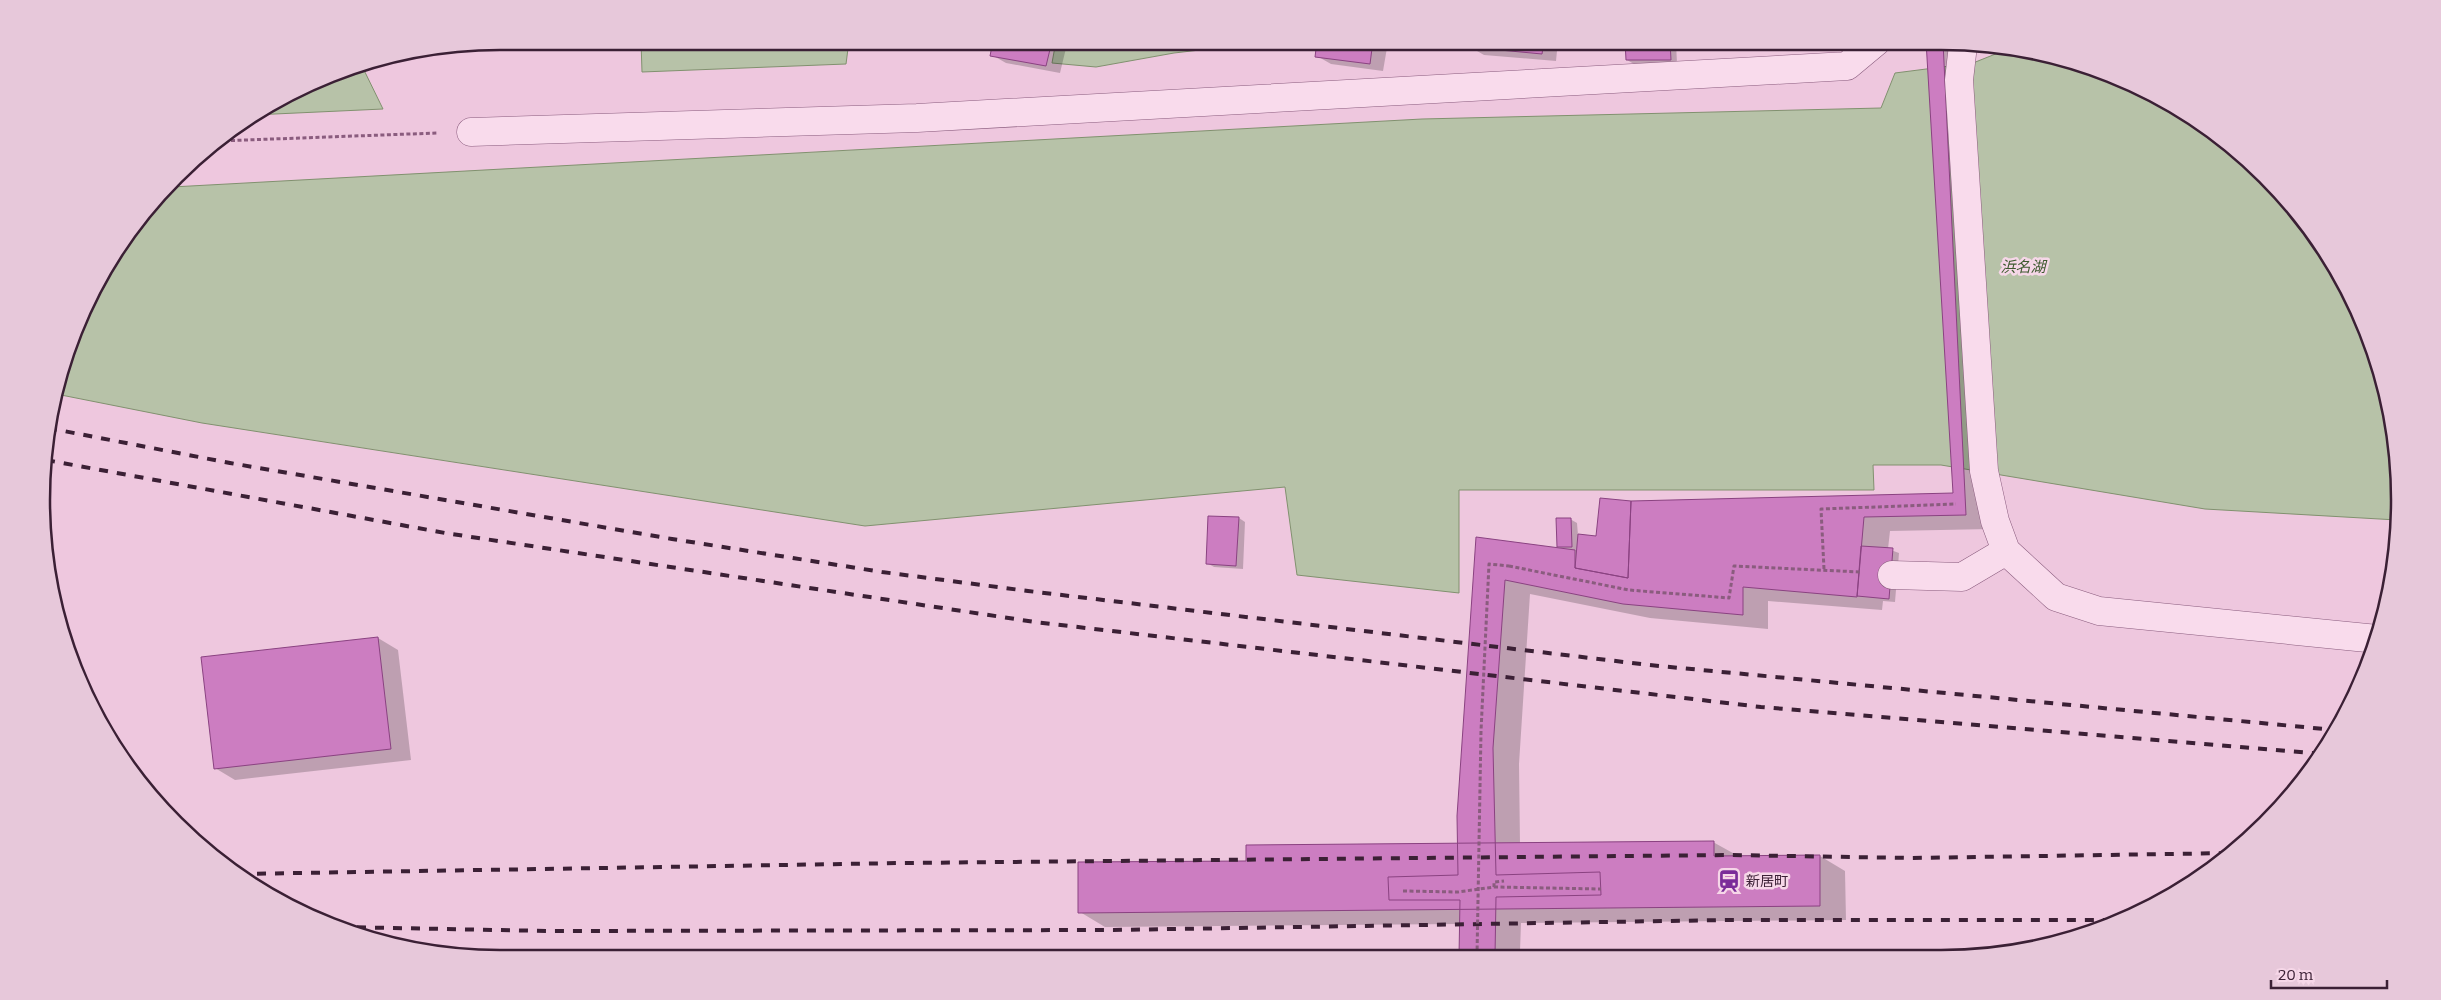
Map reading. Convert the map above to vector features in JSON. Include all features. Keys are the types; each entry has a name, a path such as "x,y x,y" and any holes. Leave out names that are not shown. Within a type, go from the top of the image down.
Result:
{"street":[{"path":"471,132 917,118 1847,66 1866,50"},
{"path":"1962,51 1959,80 1984,471 1995,521 2006,551 2056,597 2099,612 2369,638"},
{"path":"1892,575 1962,577 2006,551"}],"path":[{"path":"229,141 471,132"},
{"path":"1824,570 1821,509 1960,504"},
{"path":"1477,950 1481,731 1489,564 1509,566 1630,590 1729,598 1734,566 1892,575"},
{"path":"1494,887 1494,882 1504,882"},
{"path":"1403,891 1458,892 1494,887 1601,889"}],"water":[{"path":"641,50 848,50 846,64 642,72"},
{"path":"1054,50 1200,50 1096,67 1052,63"},
{"name":"浜名湖","path":"1996,54 2029,59 2086,74 2140,96 2166,110 2215,143 2238,162 2279,203 2298,226 2331,275 2345,301 2367,355 2376,384 2387,441 2390,471 2390,520 2205,509 1941,465 1873,465 1874,490 1459,490 1459,593 1297,575 1285,487 865,526 202,423 63,395 84,328 110,275 143,226 178,187 1422,119 1881,108 1895,73 1973,63"},
{"path":"364,71 383,109 268,114 301,96"}],"building":[{"path":"991,50 1050,50 1046,66 990,56"},
{"path":"1316,50 1372,50 1370,64 1315,57"},
{"path":"1500,50 1543,50 1542,54"},
{"path":"1625,50 1670,50 1671,60 1626,60"},
{"path":"1927,50 1943,50 1966,515 1864,517 1857,597 1743,587 1743,615 1623,604 1505,580 1493,748 1496,875 1600,872 1601,895 1496,897 1495,950 1459,950 1460,900 1389,900 1388,877 1458,875 1457,816 1476,537 1575,550 1575,568 1628,578 1631,501 1953,493"},
{"path":"1600,498 1631,501 1628,578 1575,568 1578,534 1596,536"},
{"path":"1208,516 1239,517 1236,566 1206,564"},
{"path":"1556,518 1571,518 1572,547 1557,547"},
{"path":"1861,546 1893,548 1889,599 1857,596"},
{"path":"378,637 391,749 214,769 201,657"},
{"path":"1714,841 1714,856 1820,855 1820,906 1078,913 1078,862 1246,861 1246,845"}],"railway":[{"path":"56,430 230,463 672,539 882,572 1649,665 2328,729"},
{"path":"52,461 445,533 1035,622 1761,707 2313,753"},
{"path":"250,874 903,863 1728,855 1912,858 2220,853"},
{"path":"359,927 551,931 1113,930 1728,920 2102,920"}],"place":[{"name":"新居町","path":"1729,881"}]}
